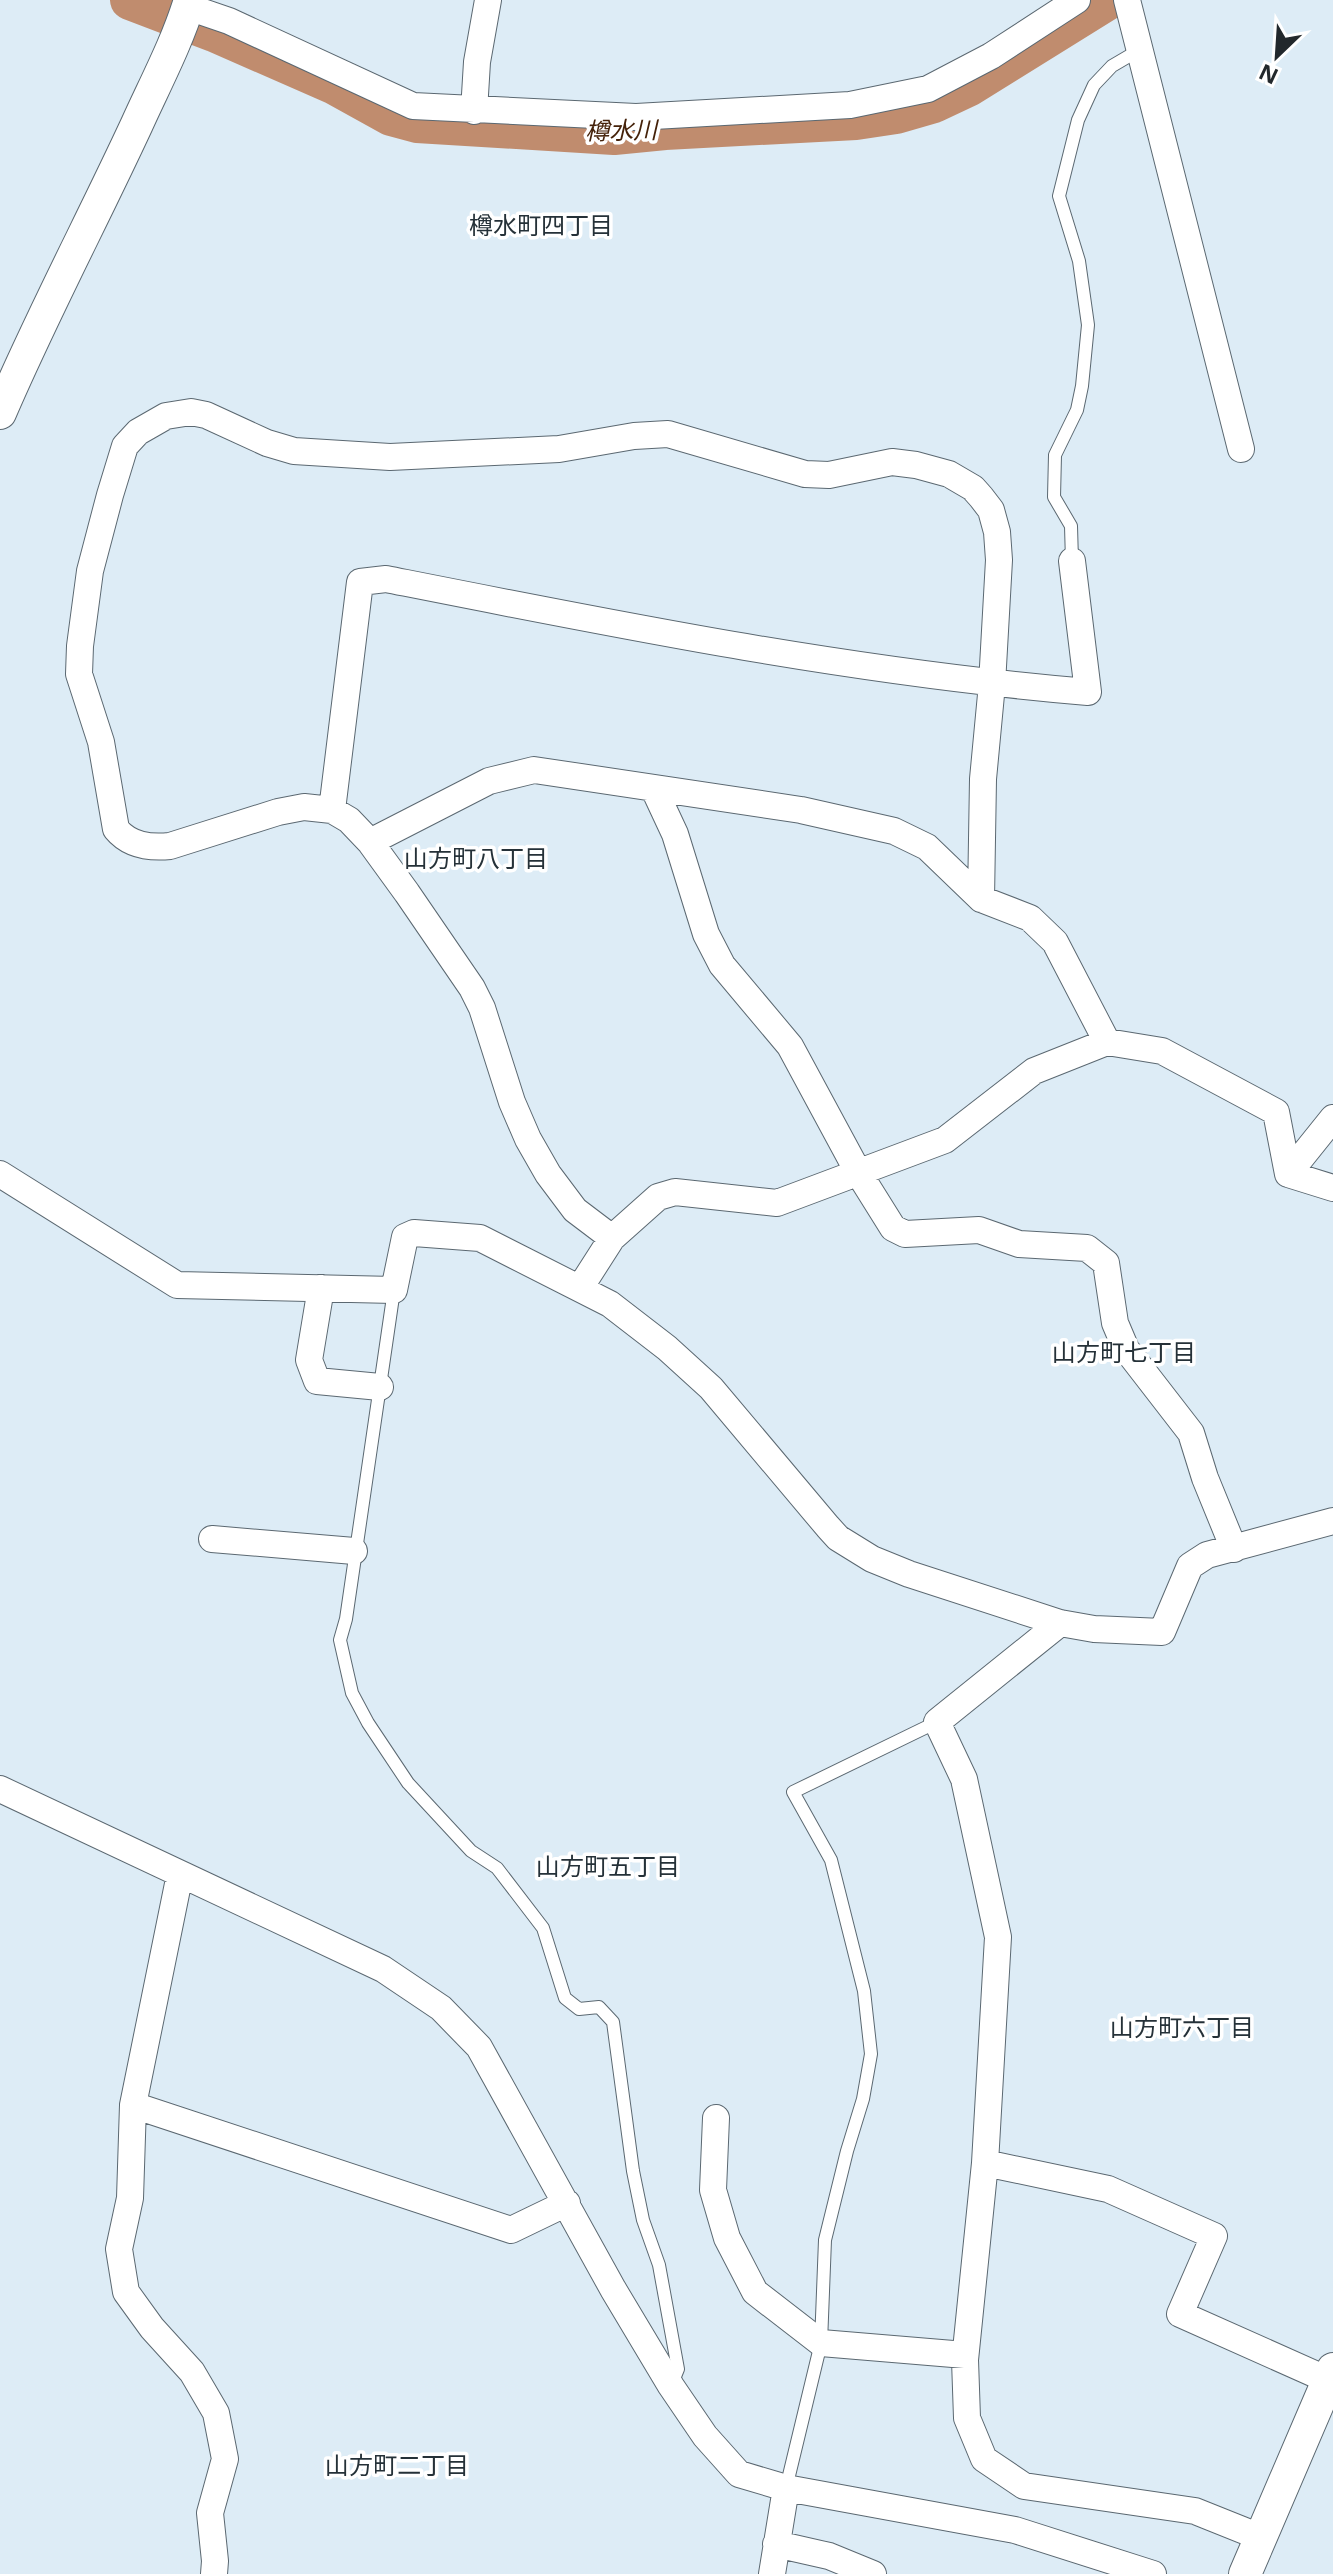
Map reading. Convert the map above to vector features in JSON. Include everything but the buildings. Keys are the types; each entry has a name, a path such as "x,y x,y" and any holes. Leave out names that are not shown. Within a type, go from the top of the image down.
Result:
{"street":[{"path":"474,111 477,62 488,0"},
{"path":"0,413 60,280 106,191 175,42 184,4 229,21 413,106 636,117 850,105 928,89 960,74 1077,0"},
{"path":"1128,4 1241,449"},
{"path":"612,1238 575,1210 548,1174 512,1102 482,1008 472,988 370,842 349,820 332,810 304,807 155,848 133,842 116,829 101,742 79,674 83,611 90,571 125,446 138,432 166,416 198,413 267,443 310,453 446,457 559,449 634,436 668,434 805,474 829,475 892,462 936,470 962,481 991,510 997,532 999,560 983,779 981,899"},
{"path":"332,810 360,582 386,579 683,637 992,684 1088,692 1072,561"},
{"path":"370,842 489,781 534,770 801,810 906,835 927,847 981,899 1030,918 1055,942 1107,1042"},
{"path":"654,789 675,834 706,934 722,965 790,1046 858,1172 893,1228 905,1234 979,1230 1019,1244 1087,1248 1106,1263 1115,1323 1126,1349 1191,1433 1205,1478 1234,1549"},
{"path":"580,1288 612,1238 658,1197 675,1192 777,1203 945,1140 1034,1071 1107,1042 1162,1051 1276,1112 1288,1174"},
{"path":"1288,1174 1333,1118"},
{"path":"0,1174 177,1285 394,1290 405,1237 414,1233 480,1238 610,1304 634,1321 711,1388 838,1538 890,1567 1060,1623 1094,1629 1162,1632 1190,1566 1207,1555 1333,1521"},
{"path":"1288,1174 1333,1188"},
{"path":"321,1288 309,1360 317,1381 380,1387"},
{"path":"212,1539 354,1551"},
{"path":"1060,1623 937,1722 964,1779 998,1937 985,2163 965,2355 967,2418 984,2459 1024,2486 1195,2511 1260,2537"},
{"path":"0,1789 383,1969 441,2008 479,2047 613,2289 671,2386 705,2436 739,2474 786,2488 1015,2530 1153,2574"},
{"path":"180,1874 133,2105 130,2198 119,2249 126,2292 152,2328 192,2372 216,2413 225,2459 210,2513 214,2574"},
{"path":"133,2105 511,2230 567,2203"},
{"path":"716,2118 713,2190 727,2238 755,2292 821,2343 965,2355"},
{"path":"985,2163 1108,2189 1214,2236 1180,2314 1330,2375 1245,2574"},
{"path":"1015,2530 1024,2486"},
{"path":"772,2574 786,2488"},
{"path":"776,2544 829,2556 873,2574"}],"lane":[{"path":"1072,561 1071,526 1054,497 1055,455 1077,410 1088,325 1079,261 1059,196 1078,120 1094,85 1112,66 1141,49"},
{"path":"394,1290 346,1619 340,1640 352,1693 408,1783 471,1851 497,1868 543,1928 565,1998 579,2009 599,2007 613,2022 633,2171 643,2220 659,2265 678,2369 671,2386"},
{"path":"786,2488 821,2343 825,2240 863,2099 871,2054 864,1991 831,1860 793,1792 937,1722"}],"waterway":[{"name":"樽水川","path":"130,0 214,32 335,85 391,116 417,123 614,135 856,120 896,114 934,103 968,87 1108,0"}],"district":[{"name":"樽水町四丁目","path":"541,226"},
{"name":"山方町八丁目","path":"476,859"},
{"name":"山方町七丁目","path":"1124,1353"},
{"name":"山方町五丁目","path":"608,1867"},
{"name":"山方町六丁目","path":"1182,2028"},
{"name":"山方町二丁目","path":"397,2466"}]}
